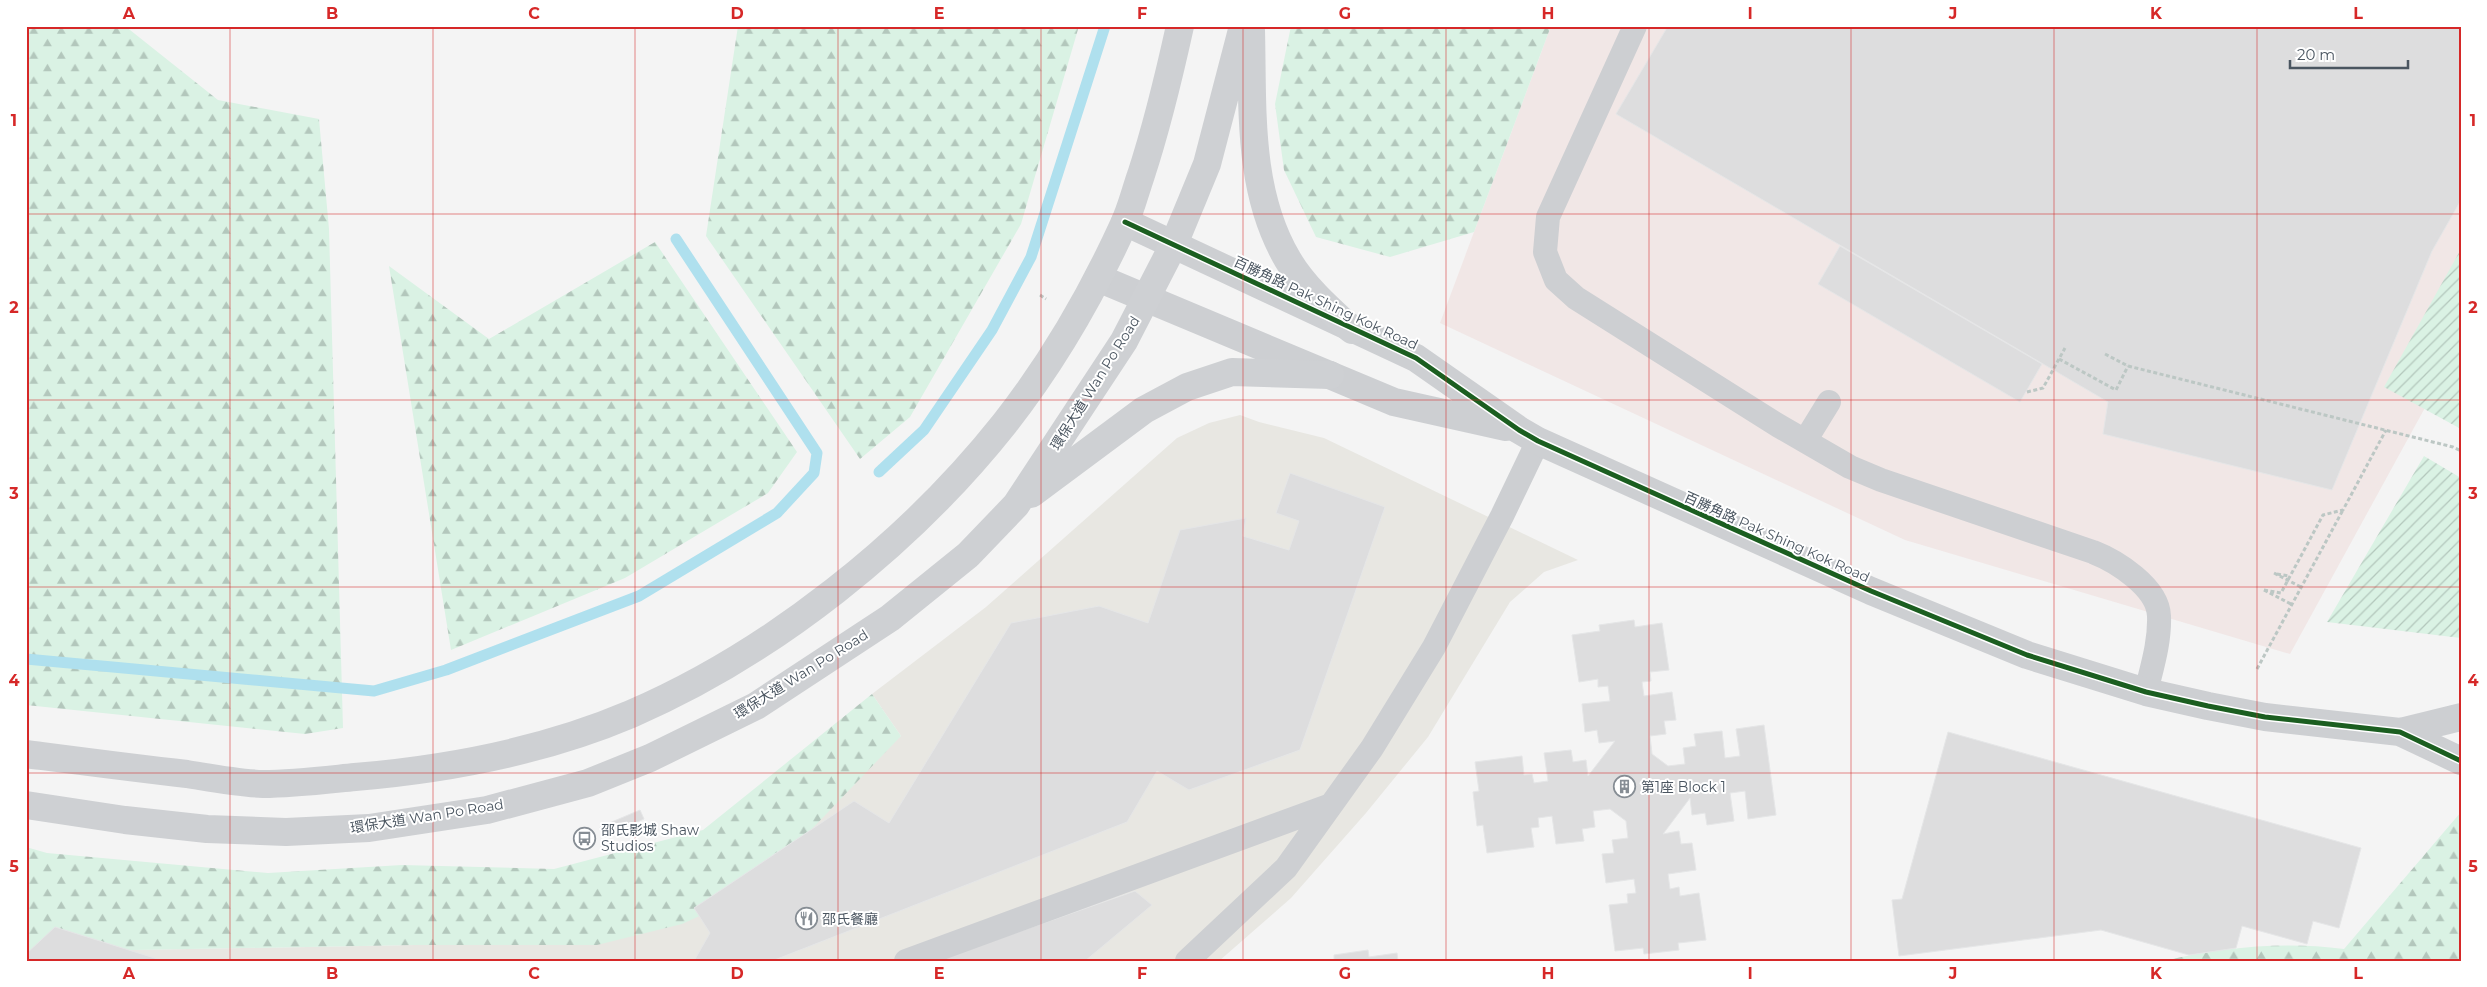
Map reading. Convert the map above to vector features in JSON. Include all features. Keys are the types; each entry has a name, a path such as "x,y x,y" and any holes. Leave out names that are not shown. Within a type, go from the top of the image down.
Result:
{"main road":[{"path":"26,754 261,784 398,774 526,750 630,714 718,670 820,602 917,518 975,459 1006,422 1042,372 1078,316 1125,222 1147,156 1180,26"},
{"name":"環保大道 Wan Po Road","path":"26,805 125,820 207,829 286,832 369,828 487,810 588,783 650,758 756,706 890,618 968,555 1016,505 1124,341 1174,244 1207,164 1243,26"},
{"path":"1251,26 1258,179 1273,231 1288,261 1326,307 1352,330"},
{"path":"1016,505 1144,410 1187,387 1232,372 1330,375"}],"street":[{"name":"百勝角路 Pak Shing Kok Road","path":"1125,222 1352,330 1416,358 1528,435 1871,592 2027,655 2140,690 2265,716 2400,732 2461,761"},
{"name":"百勝角路 Pak Shing Kok Road","path":"1098,278 1394,402 1528,435"},
{"name":"百勝角路 Pak Shing Kok Road","path":"2400,732 2461,717"}],"lane":[{"path":"1623,49 1628,26"},
{"path":"1635,26 1548,217 1545,252 1556,280 1576,298 1850,468 2111,559 2127,570 2150,594 2159,616 2158,642 2140,690"},
{"path":"1805,441 1829,402"},
{"path":"1187,961 1286,868 1372,748 1434,647 1502,516 1528,435"},
{"path":"906,961 1331,805"}],"path":[{"path":"2027,392 2043,388 2065,348"},
{"path":"2104,354 2128,366 2453,446 2461,450"},
{"path":"2059,359 2116,390 2128,366"},
{"path":"2257,670 2386,430"},
{"path":"2291,604 2264,590 2281,593 2323,515 2343,510"},
{"path":"2289,576 2274,573 2301,587"}],"shaded area":[{"path":"1551,26 2461,26 2461,342 2290,654 1905,540 1440,323"},
{"path":"1240,415 1259,422 1324,438 1578,560 1544,572 1510,602 1428,737 1366,813 1291,898 1219,961 26,961 26,952 415,945 597,945 901,736 872,694 986,607 1177,438 1209,423"}],"green space":[{"path":"26,26 125,26 218,100 319,119 329,229 343,728 305,734 26,705"},
{"path":"738,26 1079,26 1021,224 910,417 860,459 706,236"},
{"path":"1291,26 1551,26 1474,232 1390,257 1316,237 1284,170 1275,104"},
{"path":"655,242 797,452 768,493 625,578 451,650 389,266 489,339"},
{"path":"2461,249 2461,429 2384,387"},
{"path":"2424,456 2461,478 2461,638 2327,622"},
{"path":"872,694 901,736 786,856 728,903 682,924 597,945 415,945 26,952 26,847 47,853 268,873 402,865 554,869 703,830"},
{"path":"2461,812 2461,961 2163,961 2208,952 2253,947 2299,946 2344,949"}],"building":[{"path":"1668,26 2461,26 2461,200 2432,251 2332,490 2103,434 2108,402 1616,114"},
{"path":"1840,246 2042,364 2020,402 1818,284"},
{"path":"1290,473 1385,507 1300,750 1189,790 1157,771 1127,822 772,961 694,961 710,933 694,908 854,801 889,823 1011,623 1099,606 1148,623 1180,530 1246,518 1243,536 1289,550 1299,521 1276,513"},
{"name":"第1座 Block 1","path":"1634,620 1635,627 1662,623 1669,670 1650,672 1651,681 1642,682 1644,696 1672,692 1676,720 1664,721 1666,734 1650,736 1652,754 1668,766 1685,764 1683,748 1696,746 1694,734 1722,731 1725,758 1740,756 1736,729 1764,725 1776,815 1748,819 1745,791 1730,793 1734,821 1707,825 1705,813 1692,815 1690,798 1663,834 1679,831 1681,844 1692,843 1696,870 1668,874 1670,889 1679,887 1680,896 1699,893 1706,940 1678,943 1679,950 1644,954 1643,948 1615,951 1609,905 1628,903 1627,894 1636,893 1634,879 1606,883 1602,854 1614,853 1612,840 1628,838 1626,821 1610,809 1593,811 1595,827 1582,829 1584,841 1556,844 1552,816 1538,818 1539,827 1531,828 1534,847 1487,853 1483,825 1477,826 1473,792 1479,791 1475,762 1522,756 1524,775 1532,774 1534,783 1548,781 1544,753 1571,750 1573,762 1586,760 1588,776 1615,741 1599,743 1597,730 1585,732 1582,704 1610,701 1608,686 1598,687 1598,679 1579,682 1572,635 1600,631 1599,625"},
{"path":"1948,732 2361,848 2339,928 2313,921 2307,944 2242,926 2236,948 2189,955 2101,930 1899,956 1892,900 1902,899"},
{"path":"640,810 644,819 604,837 600,827"},
{"path":"1135,891 1152,905 1085,961 935,961"},
{"path":"55,927 164,961 26,961 26,954"},
{"path":"1368,950 1369,957 1397,953 1398,961 1334,961 1334,955"}],"waterway":[{"path":"879,472 924,430 992,330 1031,257 1105,26"},
{"path":"26,659 374,691 446,670 639,596 777,513 814,473 817,453 676,239"}],"cycle path":[{"path":"1125,222 1416,358 1519,430 1538,441 1871,591 2027,655 2146,692 2208,706 2265,717 2400,732 2461,761"}],"place":[{"name":"第1座 Block 1","path":"1625,787"},
{"name":"邵氏影城 Shaw Studios","path":"585,838"},
{"name":"邵氏餐廳","path":"806,919"}]}
